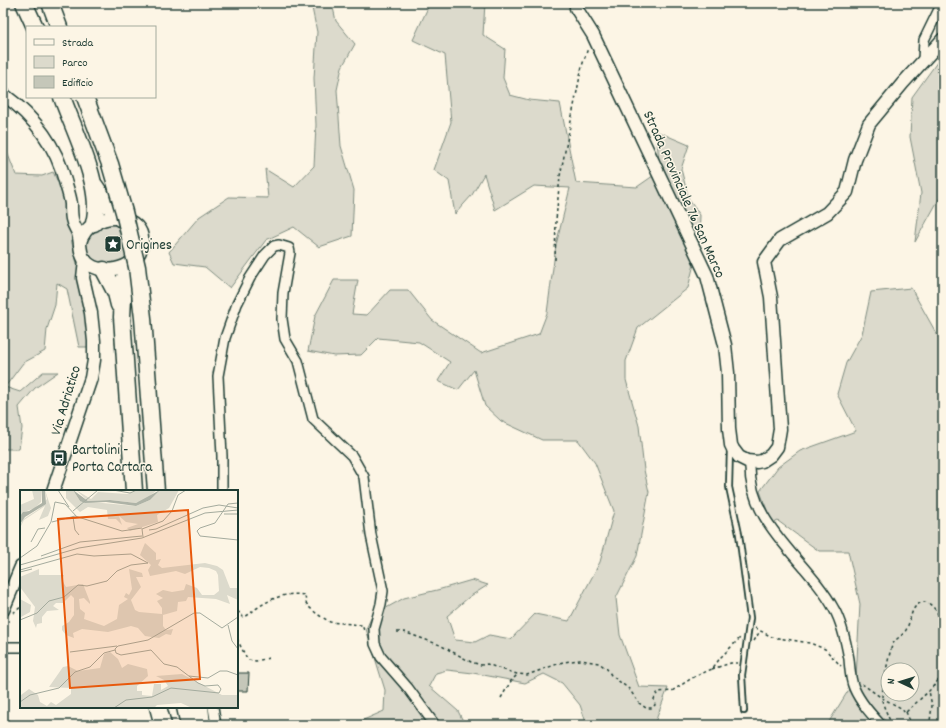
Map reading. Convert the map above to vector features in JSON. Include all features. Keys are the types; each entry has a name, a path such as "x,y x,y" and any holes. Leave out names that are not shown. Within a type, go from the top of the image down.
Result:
{"highway":[{"path":"24,3 33,16"},
{"path":"50,3 59,26"},
{"path":"62,98 94,185 96,216 94,223"},
{"path":"85,98 110,164 124,212 137,267 143,318 156,490"},
{"path":"94,185 105,201 120,218"},
{"path":"132,263 124,280 122,317 134,490"},
{"path":"102,270 116,293 122,317"},
{"path":"158,708 163,725"},
{"path":"185,708 189,725"},
{"path":"200,708 202,725"}],"street":[{"name":"Strada Provinciale 76 San Marco","path":"577,3 576,8 593,35 707,276 725,345 728,373 729,430 731,445"},
{"path":"923,60 924,40 942,3"},
{"path":"731,445 739,457 750,462 762,461 771,455 777,447 780,429 771,297 764,262 780,240 827,212 847,192 855,160 869,124 923,60 943,39"},
{"name":"Via Adriatico","path":"3,94 27,114 52,146 65,179 71,204 72,219 78,232 80,249 85,260 83,278 87,292 94,341 94,360 91,378 53,490"},
{"name":"Via Adriatico","path":"71,204 83,222 94,223"},
{"path":"80,243 84,232 94,223 112,218 120,218 132,222 140,231 142,237 139,254 132,263 121,267 102,270 88,264 85,260"},
{"path":"222,490 218,376 225,338 237,304 258,265 274,246 285,246 289,248 290,253 283,293 282,319 284,339 298,362 313,419 352,456 364,477 371,535 382,584 381,604 373,636 377,650 388,666 408,688 435,725"},
{"name":"Via Adriatico","path":"87,292 92,274 102,270"},
{"path":"750,462 749,473 758,504 766,522 818,584 834,609 848,652 851,676 857,694 881,725"},
{"path":"3,610 20,569"},
{"path":"3,647 20,646"},
{"path":"213,708 216,725"}],"lane":[{"path":"731,445 729,487 739,534 750,618 744,660 742,696 744,711"}],"path":[{"path":"555,260 556,220 560,176 582,66 593,35"},
{"path":"238,612 243,617 247,616 257,607 282,595 305,595 306,603 309,607 330,622 362,625 372,648 377,650"},
{"path":"887,662 891,647 896,640 905,633 915,608 920,604 924,602 935,608 943,626"},
{"path":"712,668 721,657 736,644 749,627 756,628 772,637 810,643 825,649 851,676 880,697"},
{"path":"397,632 408,634 440,645 470,662 481,665 487,664 517,674 527,675 563,662 580,660 599,663 611,675 629,689 639,703 646,708 652,708 655,705 654,699 658,692 672,691 692,678 712,668 738,663 744,660"},
{"path":"238,641 248,660 256,661 269,658"},
{"path":"501,698 517,674"},
{"path":"906,712 929,691 943,675"},
{"path":"933,686 943,684"},
{"path":"920,725 930,720 932,716 929,691"},
{"path":"883,702 891,723 890,725"},
{"path":"892,702 906,712 910,721 916,725"}],"green space":[{"path":"311,3 332,3 336,21 355,44 342,67 337,90 341,146 354,190 352,236 319,247 294,227 266,240 230,288 205,267 174,263 169,252 199,217 229,197 268,198 265,169 294,187 314,166 316,125 314,78 317,32"},
{"path":"430,3 485,3 483,35 505,49 503,78 510,95 529,100 560,103 576,183 637,187 660,171 656,131 689,145 681,169 689,200 700,215 699,244 688,288 638,328 626,361 626,380 639,426 644,470 649,492 637,556 616,598 620,635 639,687 668,688 654,725 587,725 580,705 562,683 544,674 525,683 473,673 447,670 436,673 429,686 458,711 465,725 352,725 384,711 385,690 366,629 372,616 404,598 472,580 488,585 469,597 447,616 455,640 475,642 489,635 511,639 535,614 569,621 600,562 614,511 595,463 578,440 542,440 501,421 485,406 474,370 458,390 438,381 450,362 419,342 378,338 361,355 334,356 308,351 315,316 334,280 358,280 352,314 367,315 390,290 408,290 432,320 481,353 539,334 547,313 556,245 570,188 534,186 495,210 484,174 472,195 455,214 449,181 434,170 451,122 445,55 413,40"},
{"path":"943,54 943,197 939,199 915,242 921,193 910,137 912,97"},
{"path":"3,142 16,175 42,176 53,172 59,184 69,216 72,243 93,330 88,347 79,347 67,289 57,283 55,305 47,329 45,351 23,363 5,387 20,392 43,372 58,372 35,388 19,407 22,428 19,449 3,449"},
{"path":"118,222 137,243 124,262 101,265 89,257 86,248 87,238 97,227"},
{"path":"911,288 939,338 943,341 943,725 827,725 856,678 860,604 848,551 819,551 778,521 772,524 760,491 778,467 800,451 856,431 837,394 846,363 862,334 871,292"}],"building":[{"path":"238,673 249,673 248,691 238,691"}],"place":[{"name":"Origines","path":"113,244"},
{"name":"Bartolini - Porta Cartara","path":"59,458"}]}
